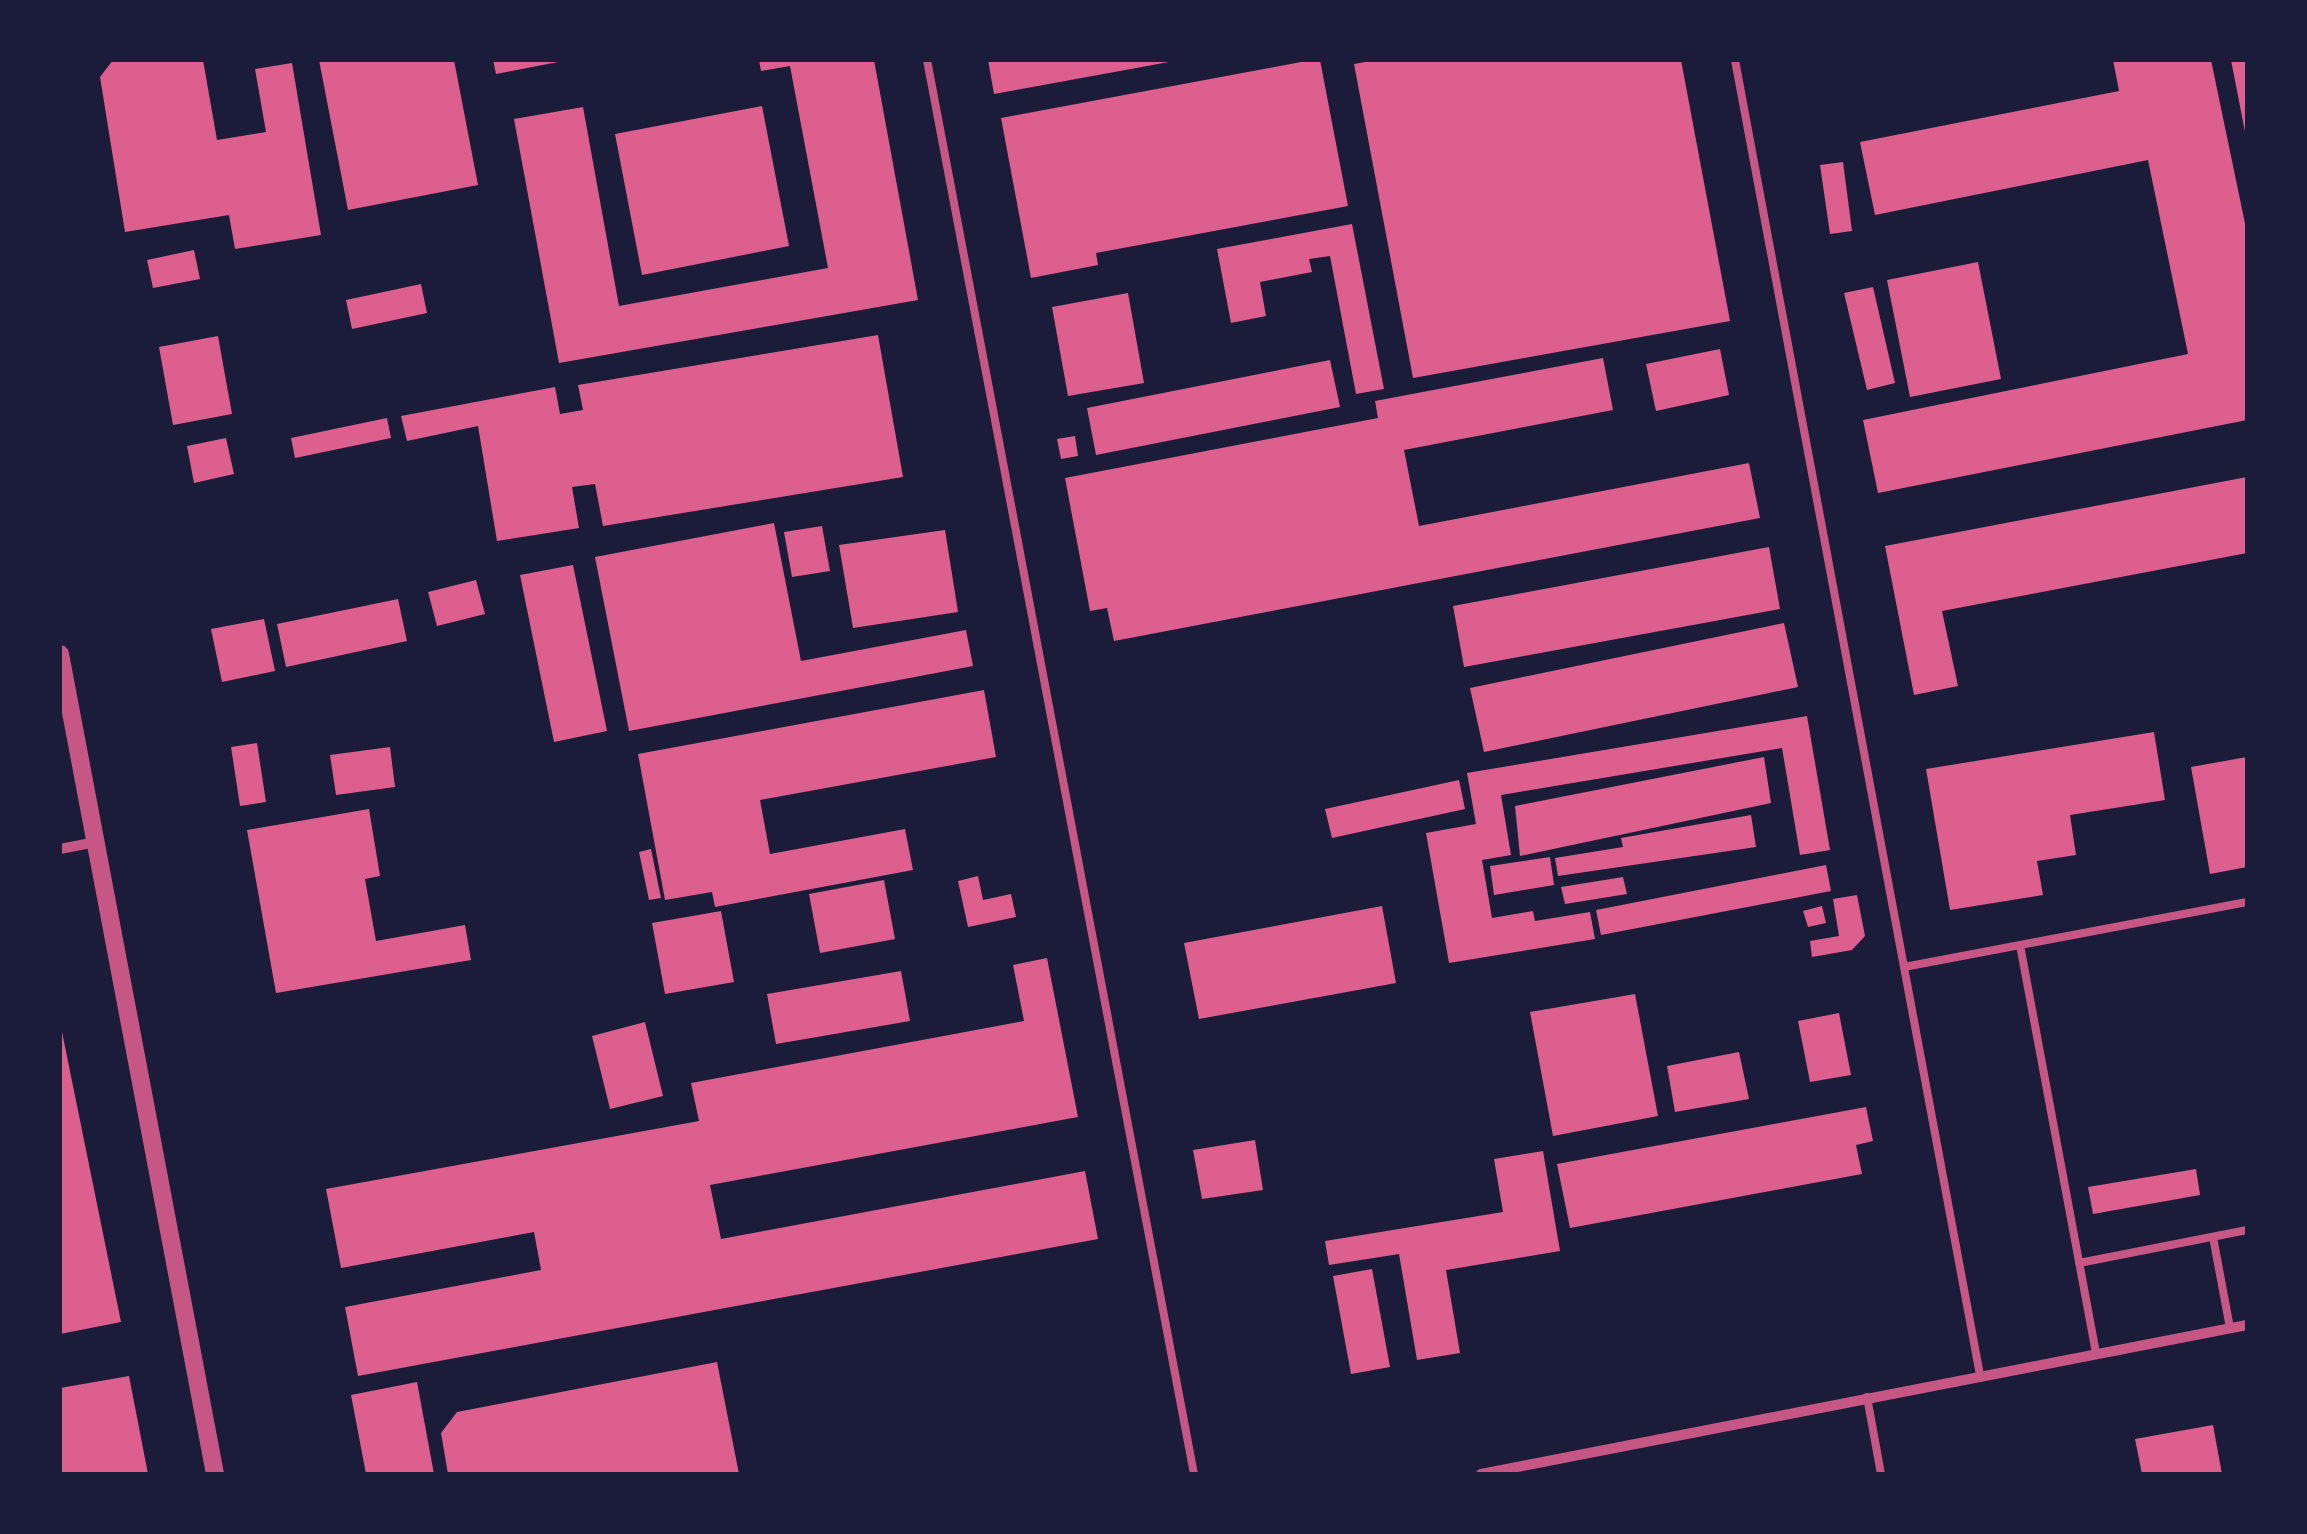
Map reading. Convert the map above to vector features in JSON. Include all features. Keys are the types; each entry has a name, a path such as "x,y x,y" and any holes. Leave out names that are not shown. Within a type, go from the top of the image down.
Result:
{"street":[{"path":"60,654 215,1474"},
{"path":"60,848 96,842"},
{"path":"1481,1474 2247,1325"}],"lane":[{"path":"927,60 1194,1474"},
{"path":"1735,60 1980,1375"},
{"path":"1904,967 2247,902"},
{"path":"2020,945 2096,1353"},
{"path":"2080,1263 2247,1230"},
{"path":"2213,1237 2230,1328"},
{"path":"1867,1397 1881,1474"}],"building":[{"path":"113,60 203,60 217,140 266,132 255,69 292,63 321,235 235,249 229,215 125,232 100,77"},
{"path":"319,60 454,60 478,185 348,210"},
{"path":"493,60 557,60 558,62 496,74"},
{"path":"759,60 874,60 918,300 559,363 514,119 583,107 619,306 828,268 790,66 761,71"},
{"path":"988,60 1168,60 1169,62 994,94"},
{"path":"1320,60 1348,206 1096,253 1098,265 1031,278 1001,118"},
{"path":"1376,60 1681,60 1730,321 1413,378 1354,64"},
{"path":"2113,60 2211,60 2247,233 2247,420 1878,493 1863,420 2188,354 2148,160 1875,215 1860,142 2119,91"},
{"path":"2231,60 2247,60 2247,132 2245,132"},
{"path":"762,106 789,246 642,275 615,134"},
{"path":"1843,162 1852,231 1830,234 1820,165"},
{"path":"1352,224 1384,389 1356,394 1330,256 1309,259 1312,272 1260,282 1266,316 1231,323 1217,249"},
{"path":"194,250 200,279 153,288 147,260"},
{"path":"1978,262 2001,379 1910,397 1887,280"},
{"path":"421,284 427,313 352,329 346,300"},
{"path":"1873,287 1895,383 1867,390 1844,293"},
{"path":"1128,293 1144,383 1068,396 1052,307"},
{"path":"878,335 903,477 603,526 595,484 572,487 579,528 497,541 478,426 407,441 401,416 555,387 560,414 583,410 578,385"},
{"path":"218,336 232,414 173,425 159,347"},
{"path":"1720,349 1729,395 1656,411 1646,364"},
{"path":"1603,358 1613,410 1404,450 1419,526 1749,463 1760,518 1114,641 1107,608 1090,611 1065,478 1378,418 1375,401"},
{"path":"1330,360 1340,407 1096,455 1087,408"},
{"path":"387,418 391,438 295,458 291,438"},
{"path":"1075,436 1078,456 1061,459 1057,439"},
{"path":"226,438 234,474 194,483 187,446"},
{"path":"2247,477 2247,553 1942,611 1958,686 1914,695 1885,546"},
{"path":"774,523 801,661 966,630 973,666 629,731 595,557"},
{"path":"822,526 830,571 792,577 784,532"},
{"path":"945,530 958,612 853,628 839,545"},
{"path":"1769,547 1780,609 1464,667 1453,606"},
{"path":"573,565 607,731 554,742 520,575"},
{"path":"476,580 485,614 437,626 428,592"},
{"path":"398,599 407,641 286,667 277,624"},
{"path":"264,619 275,671 222,682 211,629"},
{"path":"1784,623 1798,687 1484,752 1470,688"},
{"path":"984,690 996,757 760,800 770,854 905,829 913,870 715,907 712,892 665,900 638,754"},
{"path":"1807,716 1830,850 1800,855 1782,748 1501,795 1511,855 1482,860 1492,918 1533,911 1535,921 1590,912 1595,939 1449,963 1426,833 1476,824 1467,773"},
{"path":"2154,732 2165,800 2070,815 2076,855 2037,861 2043,895 1950,910 1926,769"},
{"path":"257,743 266,802 240,806 231,747"},
{"path":"390,747 395,787 336,795 330,755"},
{"path":"1764,757 1771,803 1520,856 1515,806"},
{"path":"2247,757 2247,867 2210,874 2191,767"},
{"path":"1459,780 1465,809 1332,838 1325,809"},
{"path":"369,809 380,876 365,879 376,941 465,925 471,960 276,993 247,830"},
{"path":"1751,815 1756,847 1558,876 1555,858 1623,847 1621,838"},
{"path":"651,849 661,898 649,900 639,852"},
{"path":"1550,857 1554,885 1494,895 1490,866"},
{"path":"1826,865 1831,891 1601,935 1596,910"},
{"path":"978,876 983,900 1011,894 1016,917 968,927 958,881"},
{"path":"1623,877 1627,894 1565,904 1561,887"},
{"path":"884,880 895,939 820,953 809,894"},
{"path":"1857,895 1865,936 1852,950 1812,957 1810,941 1839,936 1833,899"},
{"path":"1382,906 1396,983 1199,1019 1184,943"},
{"path":"1822,906 1826,923 1808,927 1803,911"},
{"path":"721,911 734,982 665,994 652,923"},
{"path":"1047,958 1078,1117 710,1185 721,1239 1085,1171 1098,1239 358,1376 345,1307 541,1270 534,1232 341,1268 326,1189 699,1121 691,1083 1024,1021 1013,965"},
{"path":"901,971 910,1021 776,1044 767,994"},
{"path":"1635,994 1658,1116 1553,1136 1530,1012"},
{"path":"1839,1013 1851,1075 1810,1082 1798,1021"},
{"path":"60,1022 121,1322 60,1334"},
{"path":"645,1022 663,1096 610,1109 592,1036"},
{"path":"1739,1052 1749,1099 1675,1112 1667,1066"},
{"path":"1866,1107 1873,1141 1856,1145 1862,1174 1570,1228 1557,1164"},
{"path":"1255,1140 1263,1190 1202,1199 1193,1150"},
{"path":"1543,1151 1560,1251 1446,1270 1460,1353 1417,1360 1399,1254 1329,1265 1325,1241 1503,1212 1494,1159"},
{"path":"2196,1169 2200,1195 2093,1214 2088,1187"},
{"path":"1372,1269 1390,1367 1351,1374 1333,1276"},
{"path":"717,1362 739,1474 448,1474 441,1433 457,1412"},
{"path":"129,1376 148,1474 60,1474 60,1388"},
{"path":"417,1382 434,1474 366,1474 351,1395"},
{"path":"2213,1425 2222,1474 2142,1474 2135,1439"}]}
